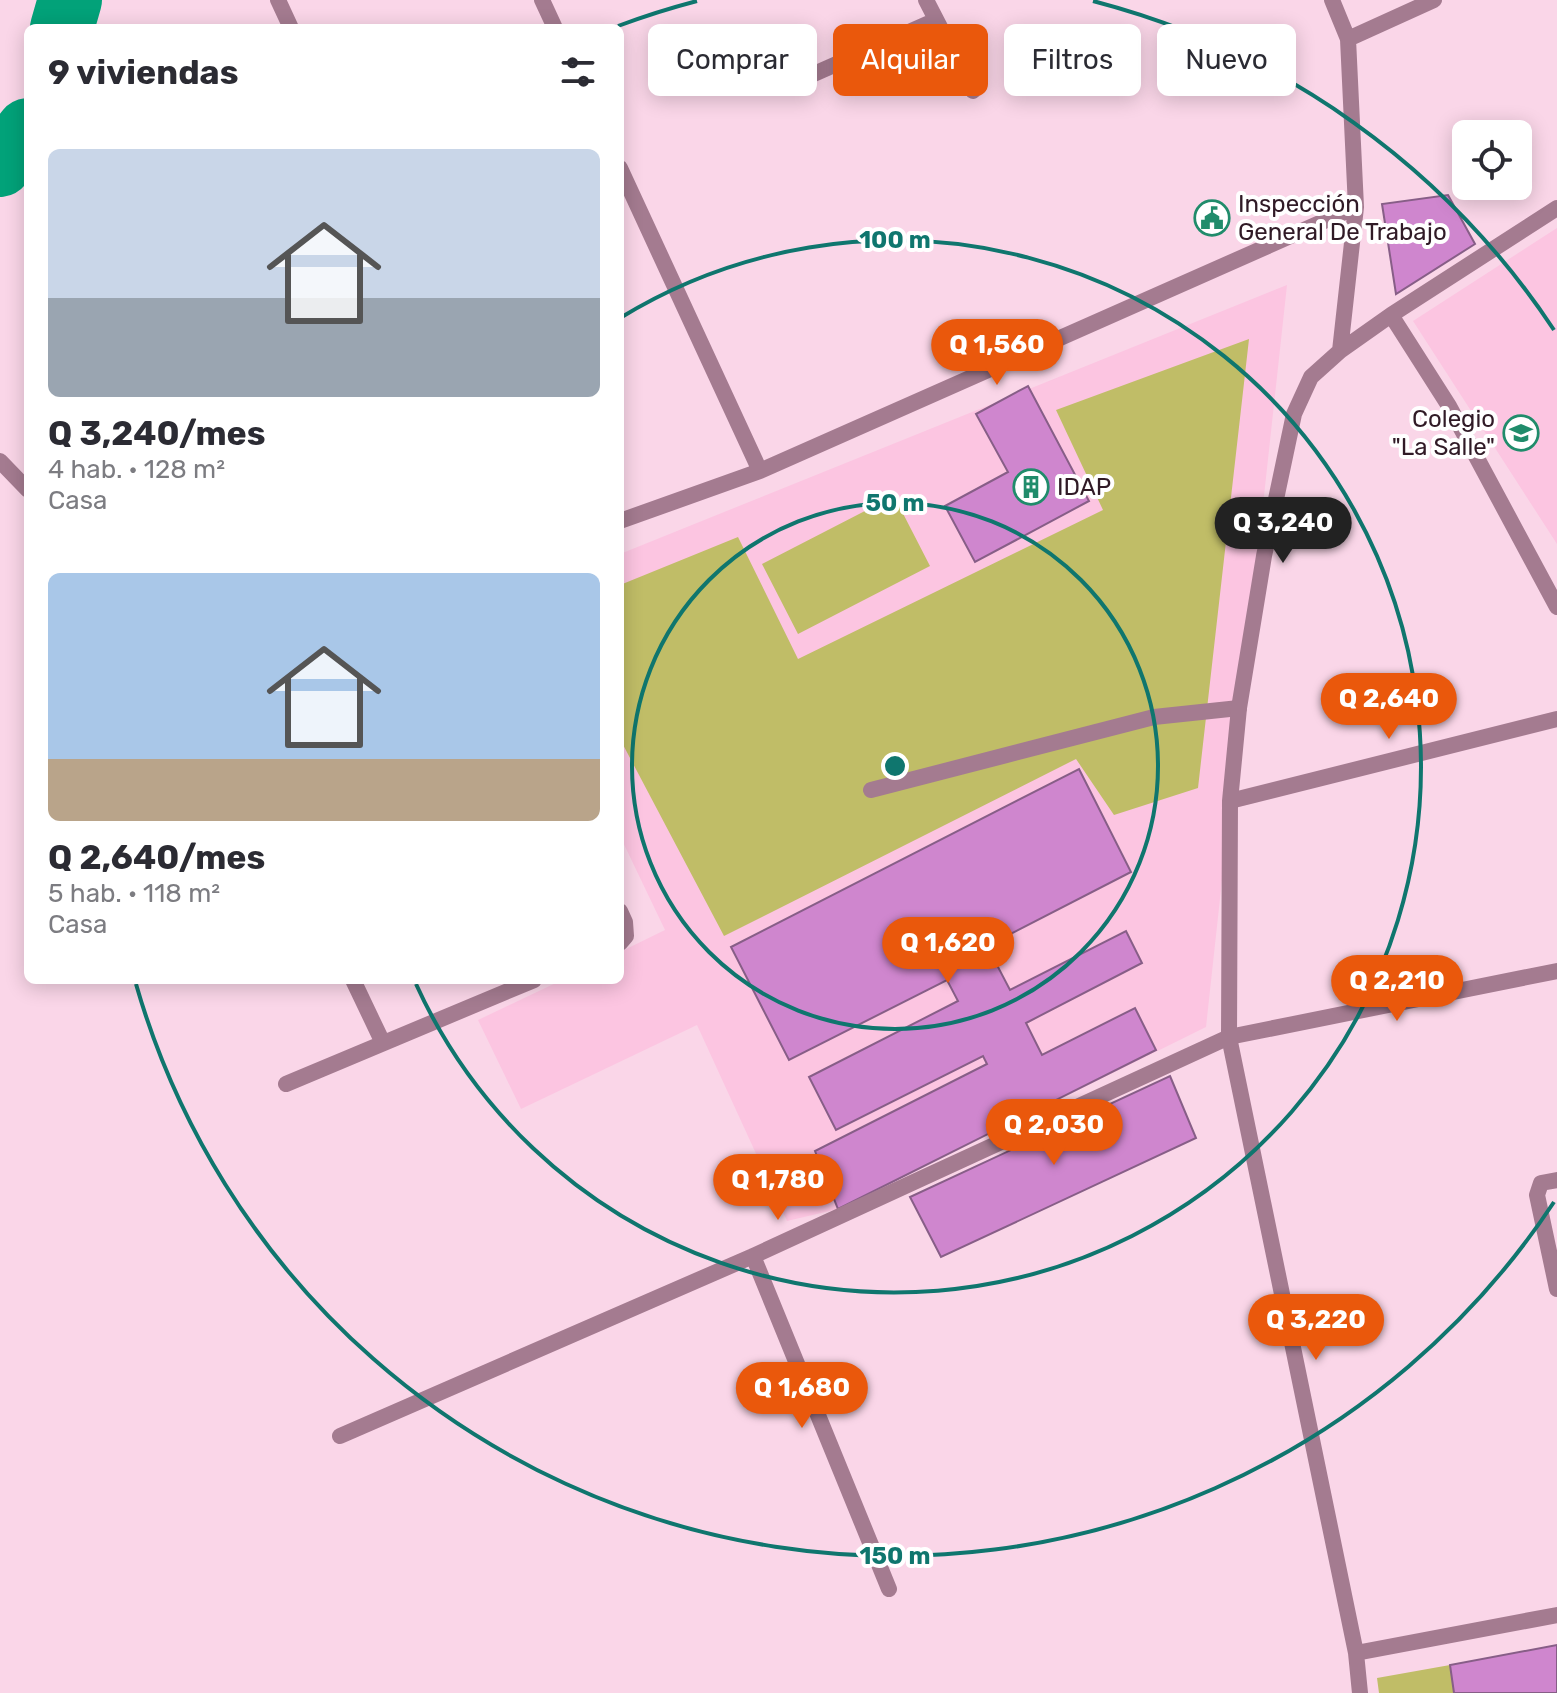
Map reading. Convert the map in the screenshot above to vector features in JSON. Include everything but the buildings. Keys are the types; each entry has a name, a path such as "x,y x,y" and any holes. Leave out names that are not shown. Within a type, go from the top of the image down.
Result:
{"street":[{"path":"278,0 289,24"},
{"path":"542,0 553,24"},
{"path":"926,0 938,24"},
{"path":"1332,0 1348,39 1356,207 1340,351"},
{"path":"1348,39 1434,0"},
{"path":"817,73 936,20"},
{"path":"624,177 760,471"},
{"path":"624,520 760,471 1356,207"},
{"path":"1360,1693 1356,1653 1229,1037 1230,801 1239,708 1264,556 1294,414 1311,377 1340,351 1391,315 1557,208"},
{"path":"1391,315 1449,406 1557,607"},
{"path":"0,461 24,486"},
{"path":"871,790 1154,717 1239,708"},
{"path":"1230,801 1557,719"},
{"path":"340,1436 753,1256 1229,1037 1557,971"},
{"path":"355,984 383,1043"},
{"path":"286,1084 524,984"},
{"path":"1557,1180 1541,1183 1537,1195 1557,1289"},
{"path":"753,1256 889,1589"},
{"path":"1356,1653 1557,1615"}],"shaded area":[{"name":"Colegio \"La Salle\"","path":"1557,228 1557,544 1413,321"},
{"path":"1287,285 1206,1027 838,1209 787,1221 697,1025 521,1109 478,1020 554,984 624,984 624,950 665,930 624,844 624,552"},
{"path":"1249,339 1198,788 1114,815 1076,759 724,936 624,747 624,583 738,537 798,659 1103,510 1056,410"},
{"path":"894,496 930,566 798,634 762,564"},
{"path":"1450,1665 1454,1693 1379,1693 1377,1678"}],"waterway":[{"path":"63,24 70,0"},
{"path":"0,165 24,135"}],"place":[{"name":"Inspección General De Trabajo","path":"1212,218"},
{"name":"Colegio \"La Salle\"","path":"1521,433"},
{"name":"IDAP","path":"1031,487"}]}
